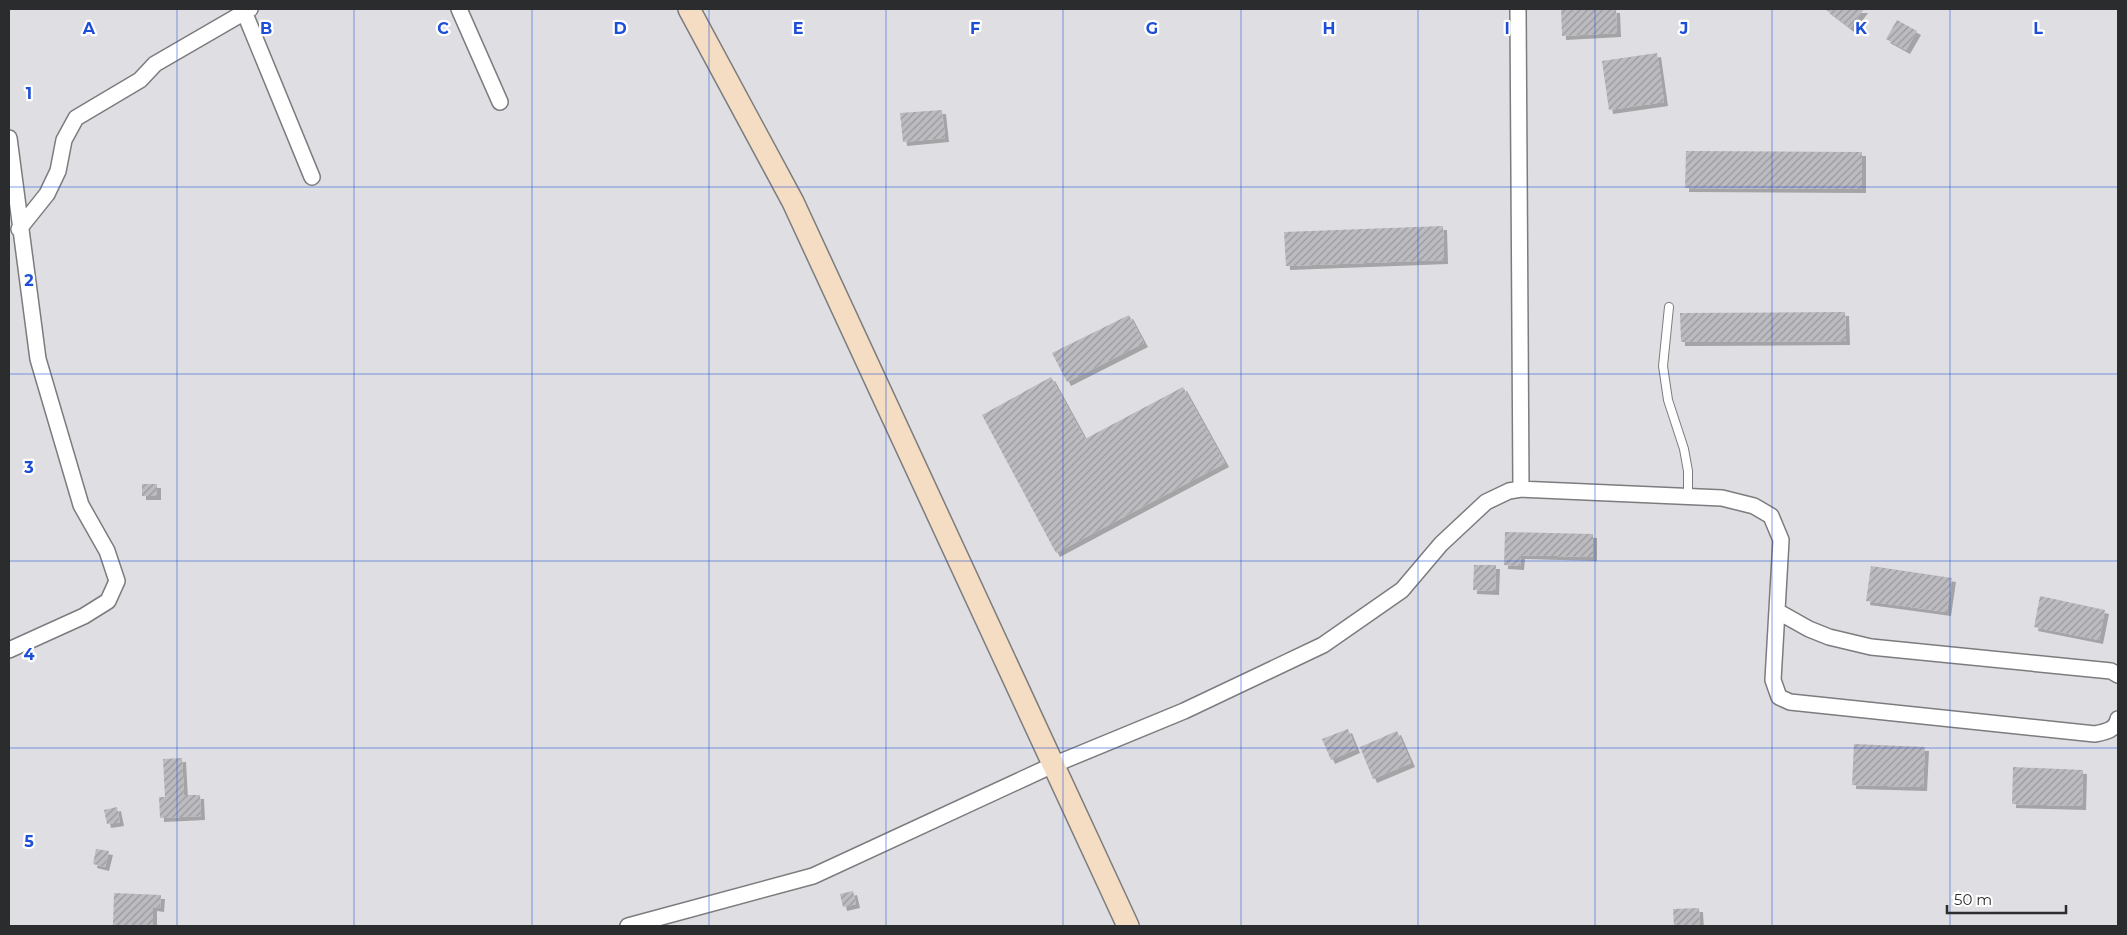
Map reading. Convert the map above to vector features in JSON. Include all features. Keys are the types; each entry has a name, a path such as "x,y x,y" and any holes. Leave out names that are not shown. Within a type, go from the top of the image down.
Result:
{"main road":[{"path":"689,9 794,202 1128,926"}],"street":[{"path":"459,9 500,102"},
{"path":"1518,9 1521,489"},
{"path":"19,228 47,194 58,171 64,140 76,118 140,80 155,64 246,10 312,177"},
{"path":"9,138 19,228 38,360 81,505 107,551 117,581 108,601 84,616 9,650"},
{"path":"628,926 813,876 1053,765 1184,711 1323,645 1402,590 1441,544 1470,514 1486,502 1509,491 1521,489 1722,498 1754,506 1771,516 1781,540 1773,680 1778,698 1790,702 2095,734 2109,731 2118,723 2118,719"},
{"path":"1777,611 1809,630 1829,637 1870,646 2111,671 2118,675"}],"lane":[{"path":"1669,307 1663,366 1668,400 1684,449 1688,471 1688,497"}],"building":[{"path":"1561,9 1616,9 1617,33 1562,36"},
{"path":"1825,9 1864,9 1850,28"},
{"path":"1897,20 1917,31 1906,50 1886,39"},
{"path":"1657,53 1664,102 1609,110 1602,61"},
{"path":"942,110 945,138 903,142 900,113"},
{"path":"1686,151 1862,152 1862,189 1685,188"},
{"path":"1443,226 1444,260 1286,266 1284,232"},
{"path":"1845,312 1846,341 1681,342 1680,313"},
{"path":"1129,315 1144,343 1067,382 1052,353"},
{"path":"1051,377 1085,439 1183,387 1225,463 1056,553 982,415"},
{"path":"142,484 157,484 157,496 142,496"},
{"path":"1505,532 1593,534 1593,557 1521,555 1520,566 1504,565"},
{"path":"1474,565 1496,565 1495,591 1473,590"},
{"path":"1871,566 1952,578 1947,612 1866,601"},
{"path":"2040,596 2105,610 2099,640 2034,627"},
{"path":"1348,729 1356,749 1331,760 1322,739"},
{"path":"1397,731 1411,763 1373,779 1360,747"},
{"path":"1854,744 1925,747 1923,787 1852,785"},
{"path":"182,758 184,795 200,795 201,816 160,818 159,797 165,797 163,759"},
{"path":"2013,767 2083,770 2082,806 2012,804"},
{"path":"117,807 120,822 107,824 104,810"},
{"path":"96,849 109,851 105,867 93,864"},
{"path":"853,891 856,904 843,907 840,894"},
{"path":"114,893 161,895 160,908 153,907 153,926 113,926"},
{"path":"1699,908 1700,926 1674,926 1673,909"}]}
